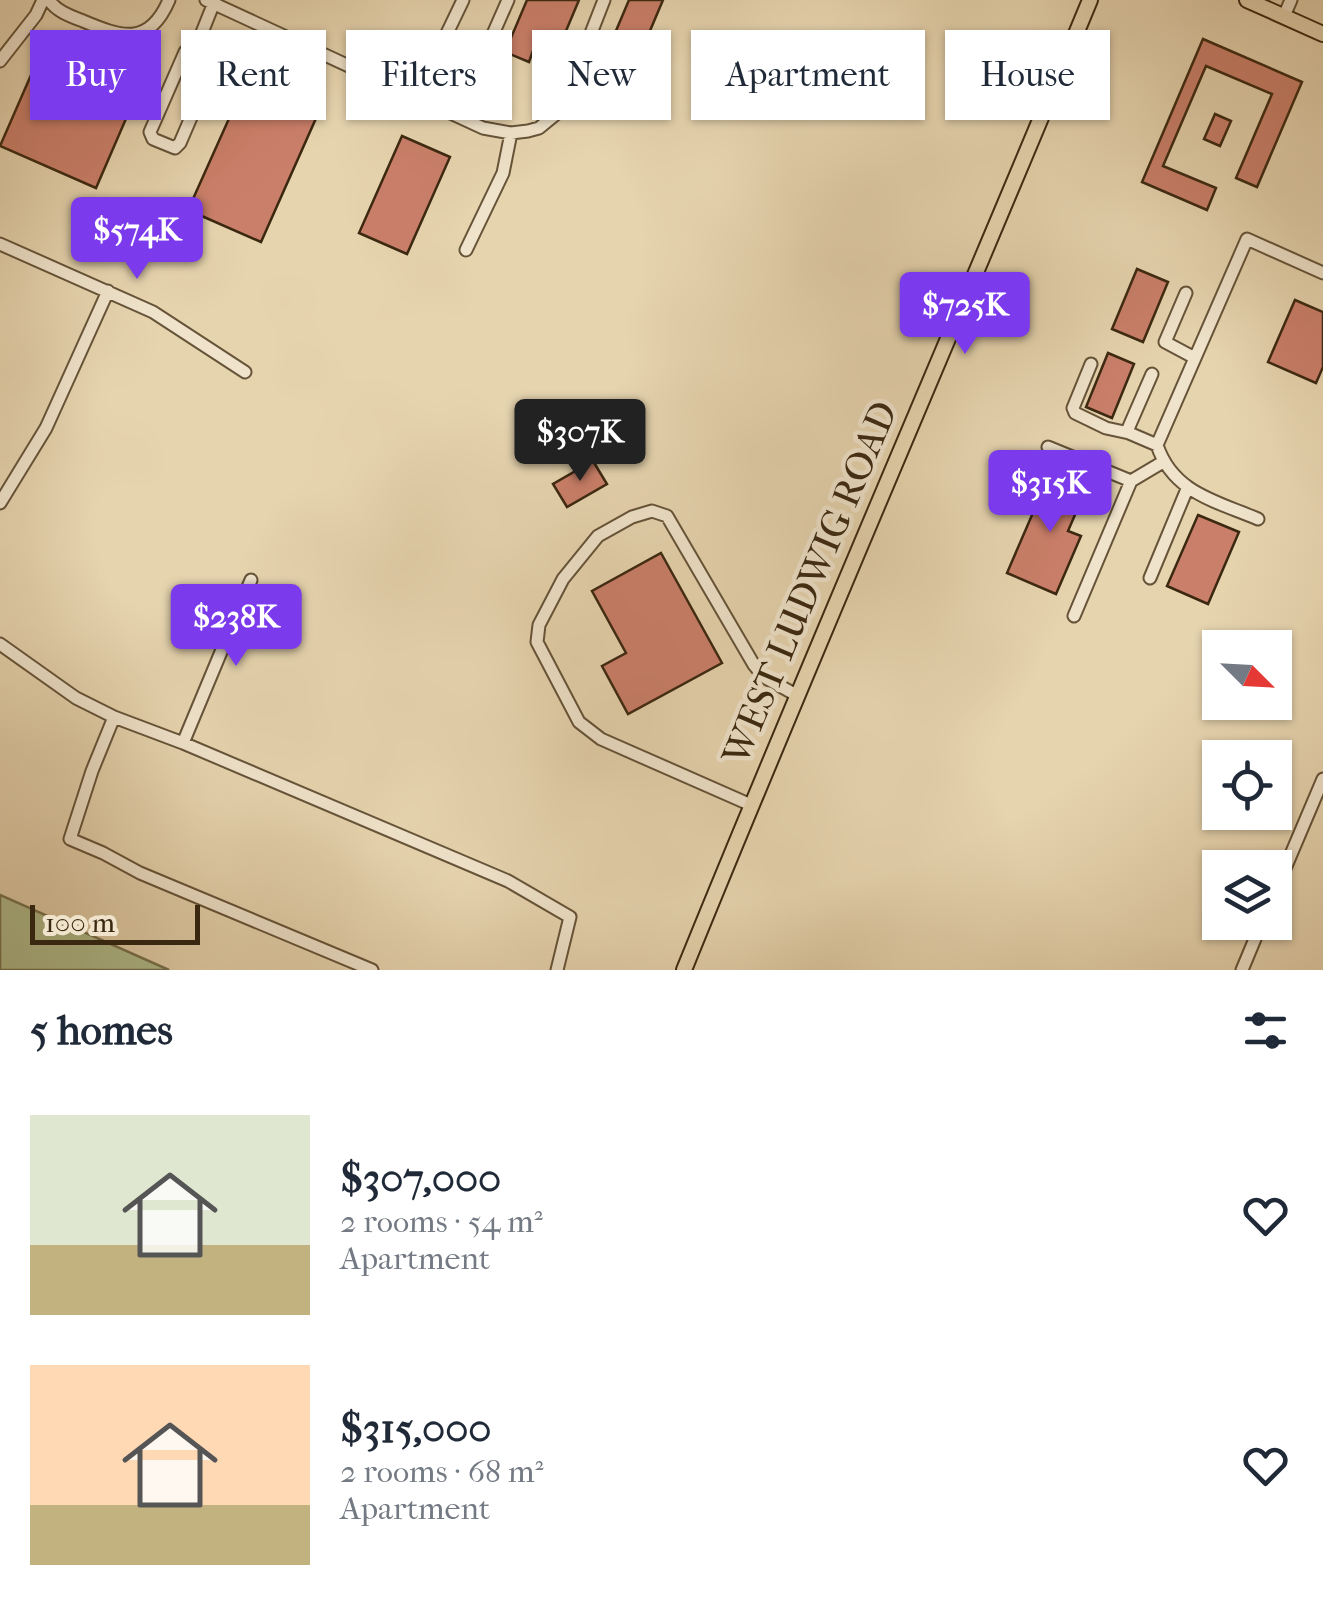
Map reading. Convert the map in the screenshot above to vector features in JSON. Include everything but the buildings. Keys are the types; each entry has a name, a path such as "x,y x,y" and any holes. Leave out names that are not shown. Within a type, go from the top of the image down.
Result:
{"main road":[{"name":"WEST LUDWIG ROAD","path":"684,970 1090,0"},
{"path":"1247,0 1323,34"}],"street":[{"path":"0,61 46,0 77,18 130,36 153,26 169,0"},
{"path":"449,30 463,0"},
{"path":"495,30 508,0"},
{"path":"465,120 482,128 512,133 539,128 562,110 604,0"},
{"path":"1284,16 1291,0"},
{"path":"203,30 212,1 346,65"},
{"path":"201,35 213,66 175,148 153,139 150,132 185,52 201,35"},
{"path":"466,250 503,173 512,133"},
{"path":"1258,519 1187,489 1163,462 1157,445 1246,239 1323,273"},
{"path":"0,244 153,312 245,372"},
{"path":"0,502 46,428 108,291"},
{"path":"1186,293 1165,342 1195,358"},
{"path":"1091,364 1075,414 1157,445"},
{"path":"1129,433 1152,374"},
{"path":"1048,447 1131,481"},
{"path":"1074,616 1131,481 1163,462"},
{"path":"1150,578 1187,489"},
{"path":"751,805 600,739 579,722 538,642 540,625 564,580 598,536 652,511 667,516 754,665 764,677 798,696"},
{"path":"184,743 251,580"},
{"path":"0,644 76,698 114,717 508,881 570,918 557,970"},
{"path":"114,717 70,839 140,874 372,970"},
{"path":"1292,852 1323,779"},
{"path":"1242,970 1254,940"}],"green space":[{"path":"0,895 169,970 0,970"}]}
